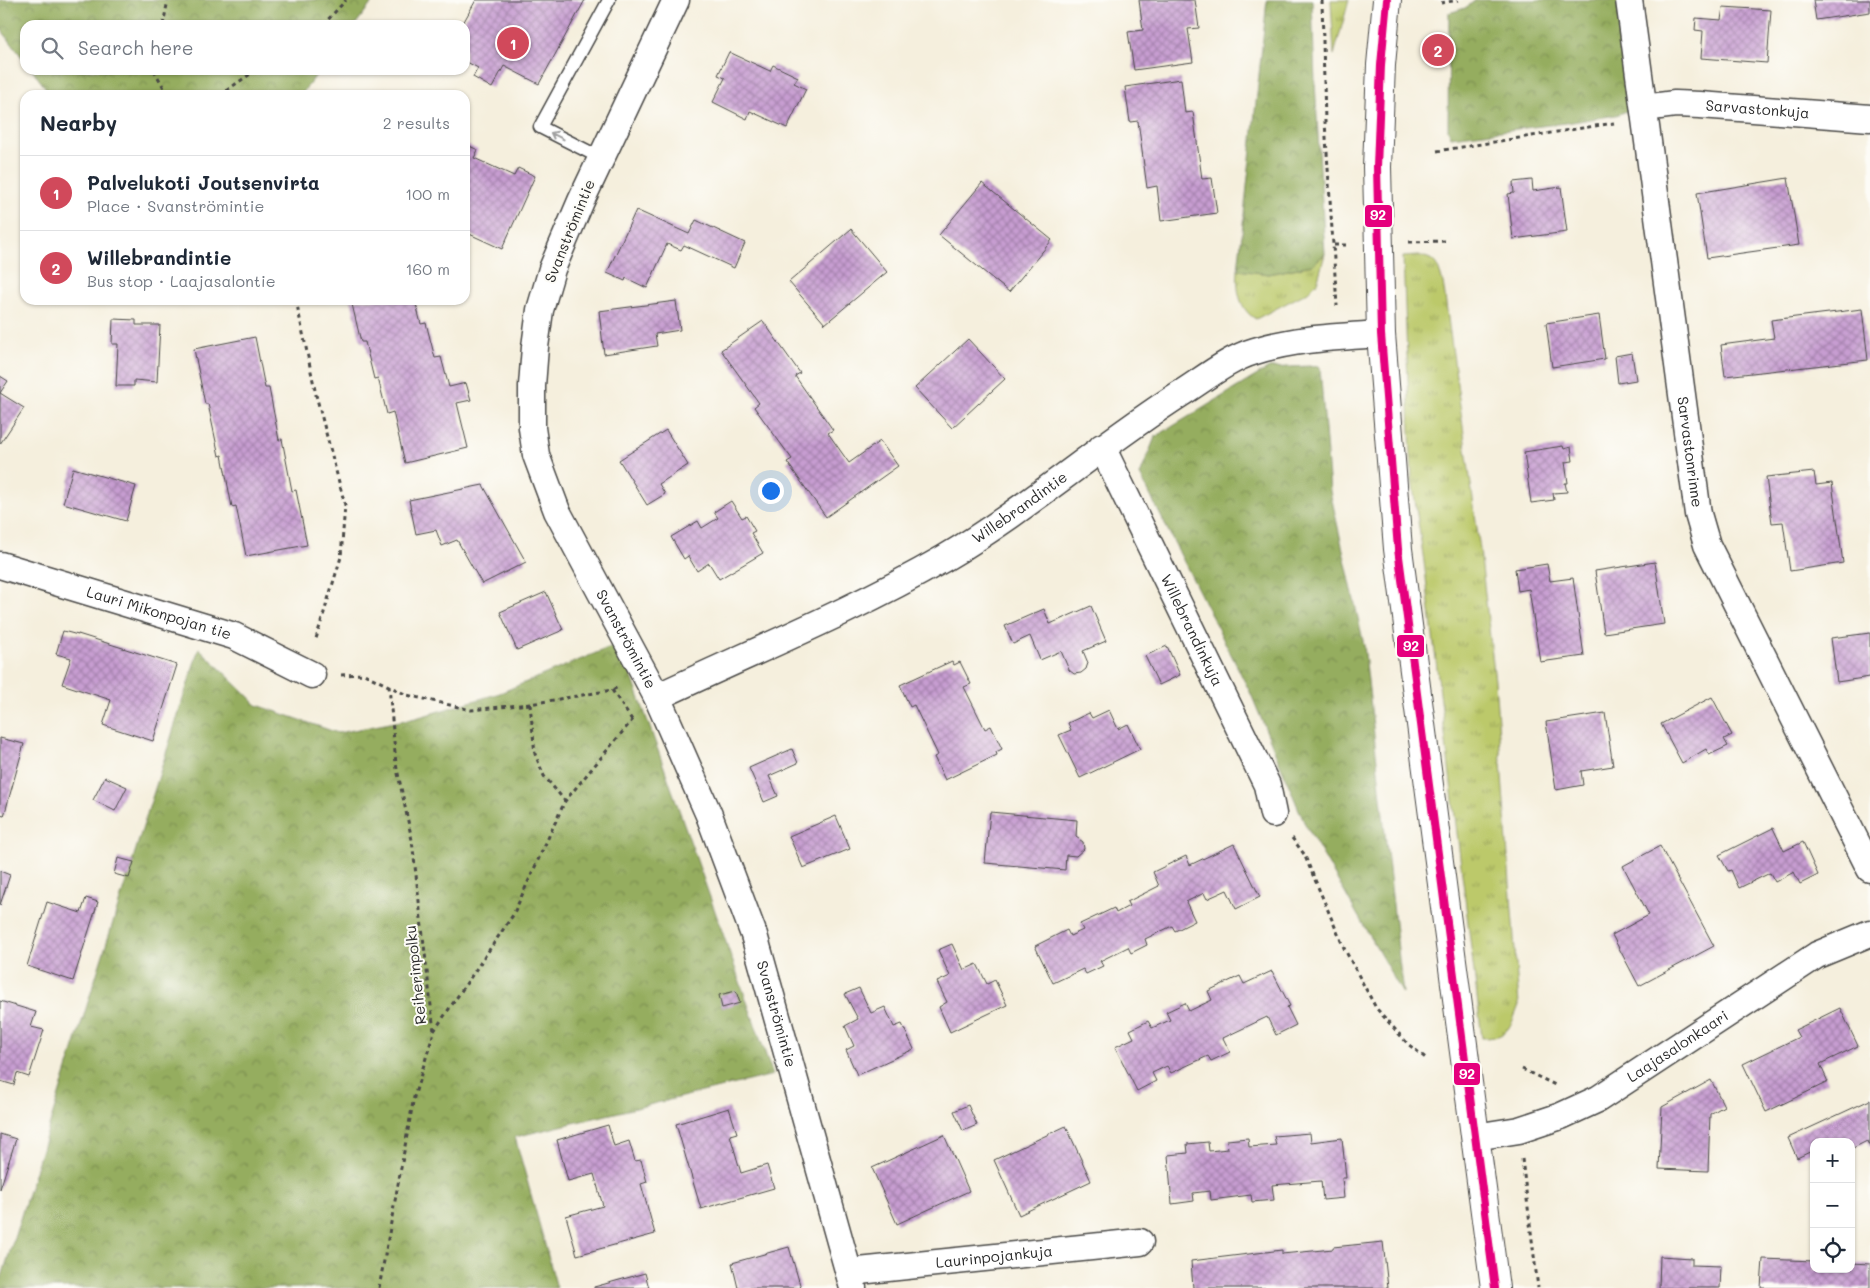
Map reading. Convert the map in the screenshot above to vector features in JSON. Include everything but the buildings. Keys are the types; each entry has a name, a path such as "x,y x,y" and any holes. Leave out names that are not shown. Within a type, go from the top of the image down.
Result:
{"main road":[{"path":"1387,0 1381,66 1377,167 1381,334 1398,549 1495,1288"}],"street":[{"name":"Svanströmintie","path":"676,0 601,158 552,270 540,310 532,386 532,428 536,455 557,511 657,697 709,815 754,935 851,1280"},
{"name":"Sarvastonrinne","path":"1629,0 1700,522 1707,545 1870,869"},
{"name":"Sarvastonkuja","path":"1644,108 1675,104 1700,105 1870,118"},
{"name":"Willebrandintie","path":"657,697 891,588 937,562 1022,507 1136,422 1211,374 1253,351 1287,342 1381,334"},
{"name":"Willebrandinkuja","path":"1102,447 1267,785 1273,814"},
{"name":"Lauri Mikonpojan tie","path":"0,565 234,636 312,675"},
{"name":"Laajasalonkaari","path":"1475,1137 1519,1130 1562,1116 1606,1095 1817,955 1870,933"},
{"name":"Laurinpojankuja","path":"851,1280 1140,1242"}],"lane":[{"path":"601,158 540,127 610,0"}],"path":[{"path":"164,20 168,0"},
{"path":"328,20 346,0"},
{"path":"1322,0 1325,122 1340,337"},
{"path":"1441,3 1458,0"},
{"path":"157,75 165,90"},
{"path":"227,90 249,75"},
{"path":"1437,151 1628,120 1644,108"},
{"path":"297,305 316,395 345,505 341,557 314,647"},
{"path":"364,674 407,695 471,710 530,704 612,690 620,686"},
{"name":"Reiherinpolku","path":"379,1288 414,1098 434,1032 412,840 396,764 388,686"},
{"path":"612,690 632,720"},
{"path":"434,1032 513,915 565,801 632,720 657,697"},
{"path":"530,704 535,754 544,776 565,801"},
{"path":"1273,814 1304,854 1344,948 1376,1008 1408,1044 1428,1060"},
{"path":"1522,1155 1538,1288"}],"green space":[{"path":"0,0 374,0 359,20 20,20 20,54 0,28"},
{"path":"1267,0 1312,0 1325,254 1312,265 1269,274 1238,270"},
{"path":"1331,0 1349,0 1334,55"},
{"path":"1476,0 1618,0 1630,92 1627,111 1616,115 1566,123 1451,137 1448,130 1449,13 1465,8"},
{"path":"36,75 316,75 305,90 47,90"},
{"path":"1325,254 1317,283 1308,292 1256,319 1250,315 1242,304 1238,291 1238,270 1269,274 1312,265"},
{"path":"1418,256 1435,263 1443,282 1480,550 1495,681 1519,1005 1507,1030 1503,1034 1491,1038 1482,1038 1424,562 1412,480 1403,257"},
{"path":"1320,367 1330,491 1364,645 1403,994 1304,822 1251,694 1140,475 1155,437 1269,368"},
{"path":"620,643 773,1075 515,1137 557,1288 0,1288 199,648 257,705 338,733 416,718 500,693"}],"transit line":[{"name":"92","path":"1387,0 1381,65 1377,167 1381,334 1398,549 1495,1288"}],"place":[{"name":"Palvelukoti Joutsenvirta","path":"513,43"},
{"name":"Willebrandintie","path":"1438,50"}]}
